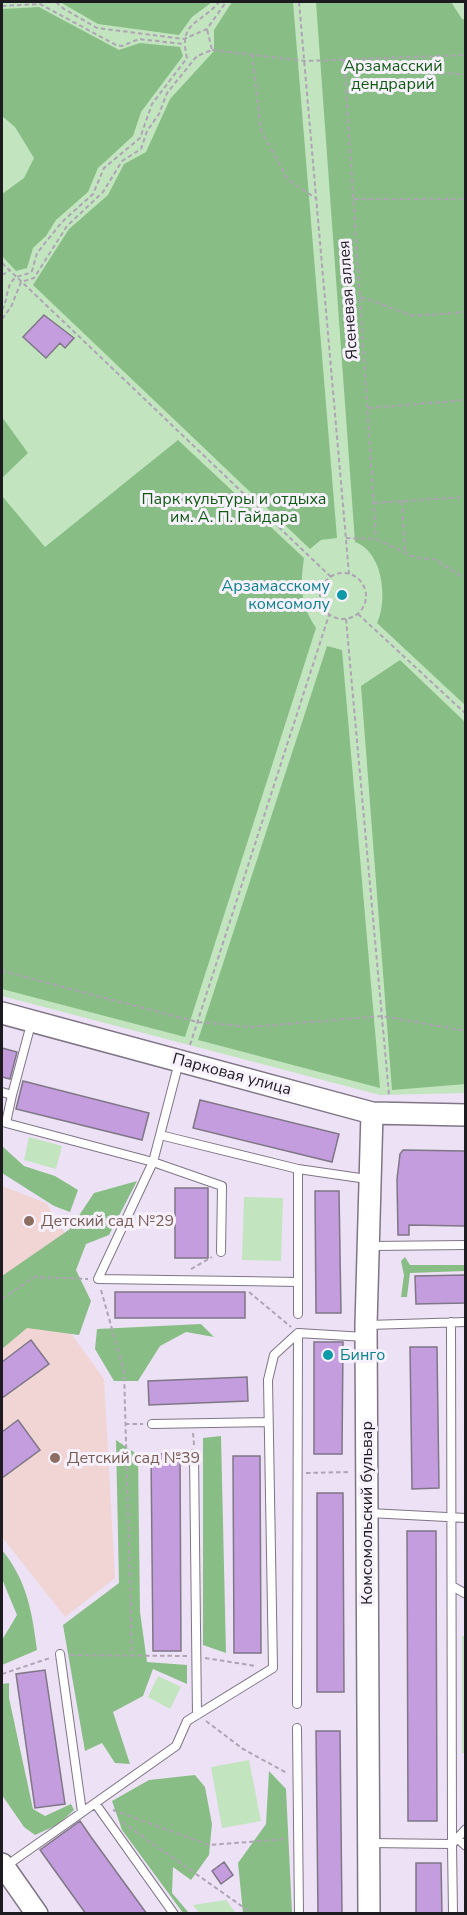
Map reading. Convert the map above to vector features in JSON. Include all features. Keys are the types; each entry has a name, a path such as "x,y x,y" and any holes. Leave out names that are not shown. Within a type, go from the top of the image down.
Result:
{"street":[{"name":"Парковая улица","path":"2,1012 32,1021 185,1052 372,1113 465,1115"},
{"name":"Комсомольский бульвар","path":"369,1914 366,1331 372,1113"},
{"path":"3,1866 37,1914"}],"lane":[{"path":"32,1021 6,1123 153,1162 222,1186 221,1252"},
{"path":"185,1052 159,1134 153,1162 98,1279 298,1282"},
{"path":"2,1092 12,1095"},
{"path":"159,1134 298,1169 371,1180"},
{"path":"298,1169 298,1314"},
{"path":"369,1246 465,1245"},
{"path":"452,1322 453,1914"},
{"path":"3,1866 176,1746 187,1721 273,1668 268,1380 274,1354 298,1333 366,1331 465,1322"},
{"path":"297,1704 298,1333"},
{"path":"152,1424 268,1422"},
{"path":"194,1454 197,1715"},
{"path":"367,1513 465,1518"},
{"path":"452,1586 465,1594"},
{"path":"60,1654 82,1812"},
{"path":"297,1728 299,1914"},
{"path":"95,1803 174,1914"},
{"path":"454,1841 465,1829"},
{"path":"368,1843 454,1841 465,1846"}],"path":[{"path":"2,4 24,2"},
{"path":"56,2 97,28 184,39 207,29 226,2"},
{"path":"2,310 8,300 8,287 16,277 32,271 42,248 62,222 93,194 104,168 140,138 152,104 187,58 184,39 195,22 219,2"},
{"path":"299,2 349,574"},
{"path":"2,4 40,3 116,45 122,46 140,39 183,44"},
{"path":"207,29 212,50"},
{"path":"21,282 34,278 67,226 103,192 122,161 141,149 147,130 159,114 167,93 197,56 212,50 305,61 465,56"},
{"path":"252,54 261,130 288,180 317,199"},
{"name":"Ясеневая аллея","path":"344,59 376,539"},
{"path":"345,64 465,75"},
{"path":"354,199 465,199"},
{"path":"2,263 331,577"},
{"path":"2,275 9,271"},
{"path":"2,319 11,307 21,282"},
{"path":"360,296 412,316 465,312"},
{"path":"368,408 465,400"},
{"path":"374,503 465,497"},
{"path":"402,501 405,552"},
{"path":"346,538 376,539 416,558 434,559 465,579"},
{"path":"349,574 358,579 365,591 364,605 358,614 346,619 329,615 322,608 320,592 331,577 349,574"},
{"path":"358,614 465,714"},
{"path":"185,1052 197,1022 329,615"},
{"path":"346,619 389,1095"},
{"path":"2,971 197,1022 251,1027 382,1017 465,1031"},
{"path":"171,1280 221,1252"},
{"path":"2,1299 34,1277 98,1279 124,1371 132,1655"},
{"path":"236,1280 298,1333"},
{"path":"193,1423 194,1454"},
{"path":"125,1424 152,1424"},
{"path":"298,1473 349,1472"},
{"path":"2,1674 60,1654 196,1656 273,1668"},
{"path":"197,1715 243,1749 297,1778"},
{"path":"95,1803 209,1845 298,1838"},
{"path":"95,1803 253,1914"}],"shaded area":[{"name":"Детский сад №29","path":"2,1186 46,1203 68,1238 2,1285"},
{"name":"Детский сад №39","path":"37,1287 104,1379 115,1578 65,1617 2,1537 2,1313"}],"green space":[{"name":"Парк культуры и отдыха им. А. П. Гайдара","path":"2,2 465,2 465,1093 380,1095 2,996"},
{"path":"60,2 212,2 192,17 179,35 98,24"},
{"path":"232,2 293,2 337,538 321,540 310,549 33,285 69,229 108,195 124,164 146,152 170,99 214,51 214,30"},
{"name":"Арзамасский дендрарий","path":"316,2 451,2 465,20 465,705 377,623 382,602 381,577 372,556 364,547 355,542"},
{"path":"39,7 119,50 140,43 180,47 183,56 141,112 133,136 98,168 88,192 56,220 46,236 33,248 27,268 16,271 2,256 2,194 24,178 34,158 15,127 2,116 2,9"},
{"path":"2,417 28,453 2,478"},
{"path":"178,440 304,558 302,594 307,611 316,628 185,1037 2,989 2,496 45,547"},
{"path":"327,646 342,650 380,1088 198,1040"},
{"path":"400,660 465,722 466,1084 392,1090 361,686"},
{"path":"29,1137 62,1146 56,1169 24,1160"},
{"path":"2,1146 24,1166 55,1176 78,1190 70,1212 54,1206 2,1173"},
{"path":"137,1181 109,1235 86,1244 76,1270 91,1301 79,1335 27,1328 2,1349 2,1276 70,1229 94,1193"},
{"path":"244,1197 283,1198 281,1261 242,1260"},
{"path":"405,1257 410,1265 465,1265 465,1271 410,1273 407,1297 401,1297 404,1275 401,1261"},
{"path":"201,1324 214,1337 186,1332 160,1346 138,1381 114,1381 95,1349 97,1329"},
{"path":"221,1436 226,1653 203,1645 203,1438"},
{"path":"116,1440 138,1455 140,1612 147,1662 187,1665 187,1684 153,1669 143,1696 113,1712 130,1764 115,1763 102,1743 85,1751 63,1625 119,1583"},
{"path":"2,1550 23,1585 33,1622 37,1650 2,1665 2,1640 17,1615 2,1579"},
{"path":"462,1636 466,1636 465,1753 462,1753"},
{"path":"158,1676 181,1687 170,1709 148,1697"},
{"path":"9,1683 9,1698 33,1809 45,1816 71,1804 74,1810 57,1825 35,1835 24,1827 2,1795 2,1684"},
{"path":"249,1760 261,1821 222,1828 211,1767"},
{"path":"269,1771 286,1789 292,1913 243,1913 238,1863 266,1824"},
{"path":"195,1775 205,1787 212,1824 209,1855 191,1880 173,1867 172,1893 189,1913 183,1913 122,1830 112,1801 149,1780"},
{"path":"226,1900 236,1913 199,1913 193,1905"}],"building":[{"path":"44,315 74,338 65,348 60,343 46,358 23,337"},
{"path":"2,1048 17,1052 10,1079 2,1077"},
{"path":"23,1081 149,1113 142,1140 16,1109"},
{"path":"200,1100 339,1134 332,1162 193,1128"},
{"path":"403,1150 465,1151 465,1226 409,1225 409,1235 398,1235 397,1179 400,1154"},
{"path":"175,1188 208,1188 208,1258 175,1258"},
{"path":"315,1191 339,1191 341,1313 316,1313"},
{"path":"465,1275 465,1303 416,1304 415,1276"},
{"path":"115,1292 245,1292 245,1318 115,1318"},
{"path":"31,1340 49,1364 2,1398 2,1362"},
{"path":"314,1342 343,1342 342,1454 314,1454"},
{"path":"410,1347 437,1347 439,1488 412,1489"},
{"path":"247,1377 248,1401 149,1405 148,1381"},
{"path":"18,1420 40,1450 2,1478 2,1432"},
{"path":"151,1454 180,1454 181,1651 153,1651"},
{"path":"233,1456 260,1456 261,1653 234,1653"},
{"path":"317,1493 343,1493 344,1692 317,1692"},
{"path":"407,1531 436,1531 437,1821 408,1821"},
{"path":"45,1670 65,1804 35,1808 16,1674"},
{"path":"316,1731 340,1731 342,1914 318,1914"},
{"path":"80,1821 147,1914 86,1914 40,1850"},
{"path":"224,1862 233,1875 221,1884 212,1871"},
{"path":"416,1863 441,1863 442,1914 416,1914"}],"place":[{"name":"Арзамасскому комсомолу","path":"342,595"},
{"name":"Детский сад №29","path":"29,1221"},
{"name":"Бинго","path":"328,1355"},
{"name":"Детский сад №39","path":"55,1458"}]}
